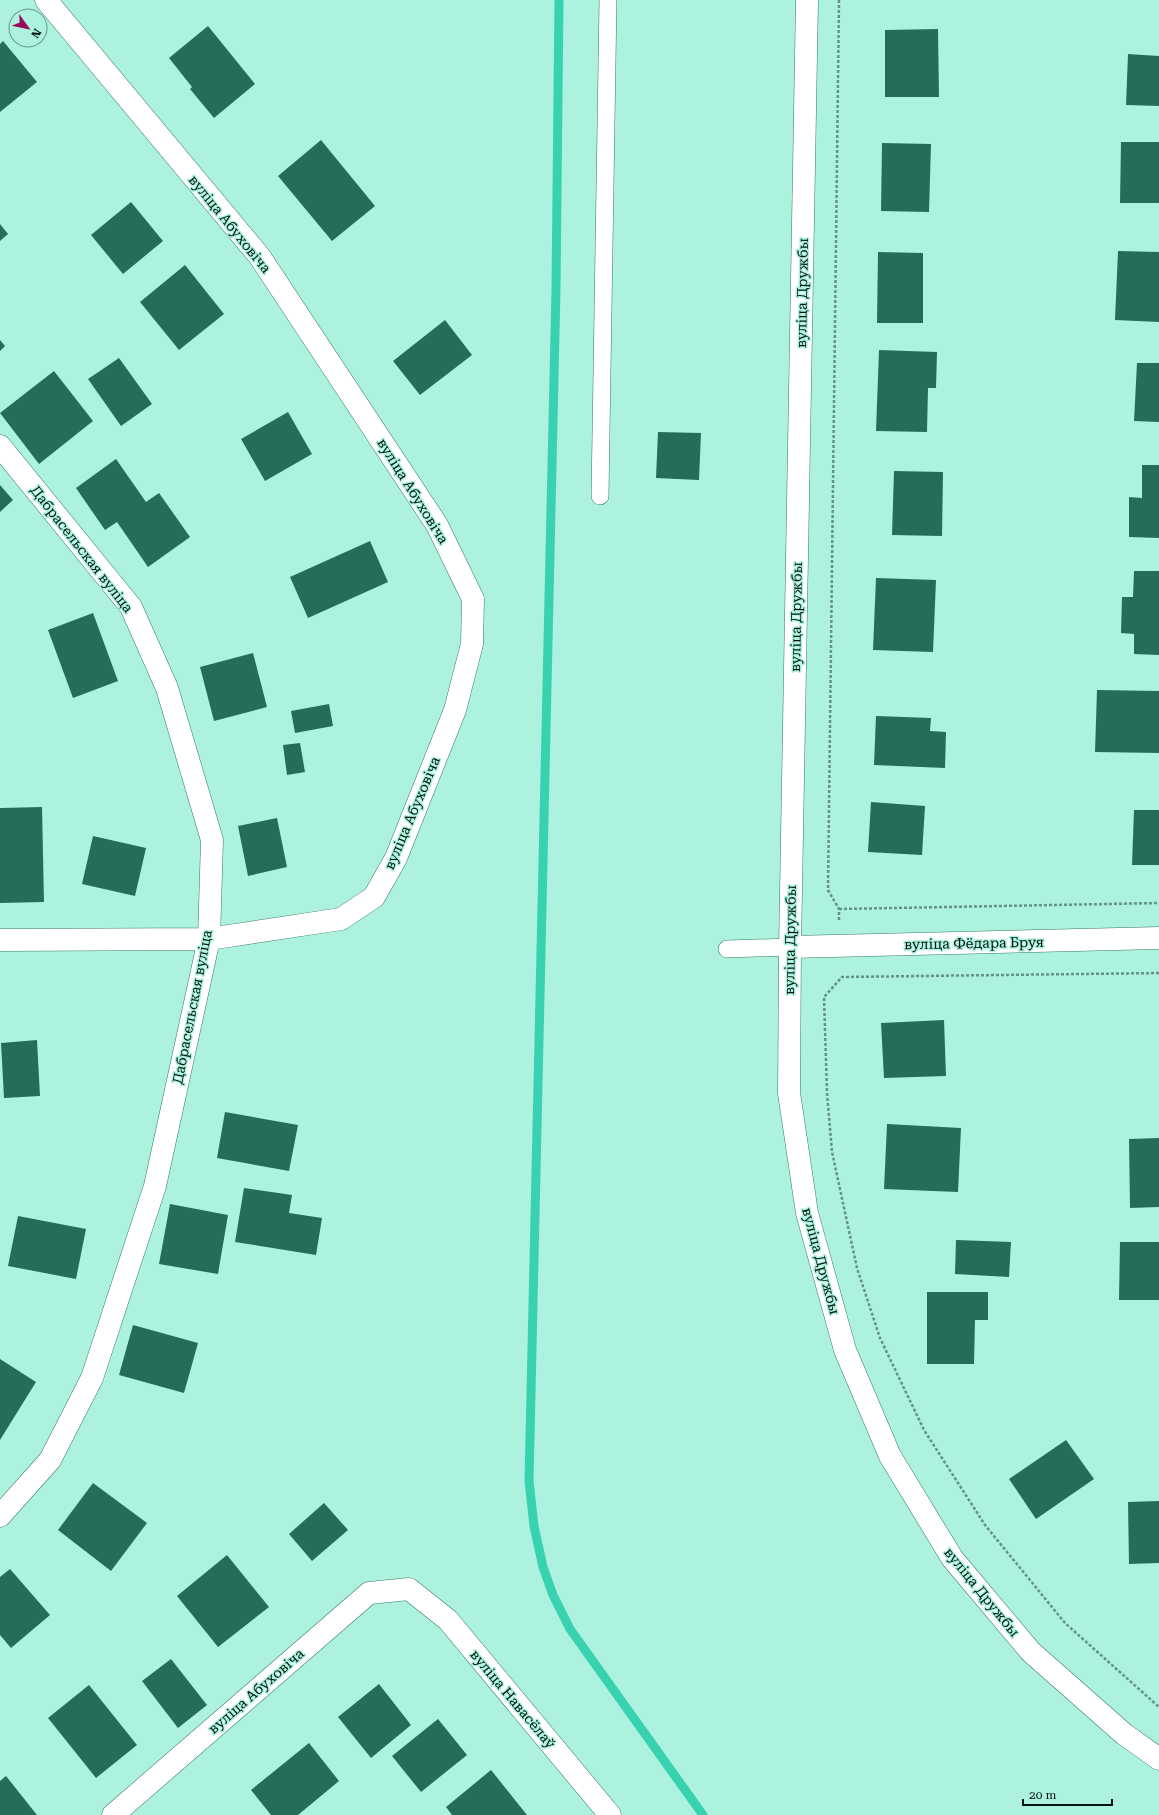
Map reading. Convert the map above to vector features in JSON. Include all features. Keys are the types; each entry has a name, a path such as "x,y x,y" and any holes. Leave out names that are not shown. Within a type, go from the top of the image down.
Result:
{"street":[{"name":"вуліца Абуховіча","path":"0,940 209,939 341,919 374,897 396,858 455,710 472,644 473,599 437,525 260,257 46,0"},
{"name":"вуліца Дружбы","path":"807,0 790,947 789,1093 807,1213 845,1350 890,1456 952,1558 1031,1652 1124,1734 1159,1760"},
{"name":"Дабрасельская вуліца","path":"0,446 131,607 167,688 212,840 209,939 155,1186 92,1378 50,1460 0,1516"},
{"name":"вуліца Фёдара Бруя","path":"790,947 1159,938"},
{"name":"вуліца Абуховіча","path":"113,1815 369,1593 409,1589"},
{"name":"вуліца Навасёлаў","path":"409,1589 448,1620 610,1815"}],"lane":[{"path":"600,496 608,0"},
{"path":"727,949 790,947"}],"path":[{"path":"839,0 828,890 839,909 1159,903"},
{"path":"1159,973 842,977 824,997 827,1093 832,1152 857,1268 884,1345 924,1430 984,1525 1065,1624 1159,1707"}],"building":[{"path":"208,26 255,84 214,118 190,89 192,87 169,58"},
{"path":"938,29 939,97 885,97 885,30"},
{"path":"3,41 37,82 0,112 0,44"},
{"path":"1128,54 1159,56 1159,106 1126,105"},
{"path":"321,140 375,206 332,241 278,176"},
{"path":"1121,142 1159,142 1159,203 1120,203"},
{"path":"882,143 931,144 929,212 881,211"},
{"path":"131,202 163,241 123,274 91,235"},
{"path":"0,224 8,234 0,241"},
{"path":"1118,251 1159,252 1159,322 1115,320"},
{"path":"878,252 923,253 923,323 877,323"},
{"path":"185,265 224,314 179,350 140,302"},
{"path":"445,320 472,355 420,395 393,361"},
{"path":"0,340 5,346 0,351"},
{"path":"879,350 937,352 936,388 928,388 927,432 876,431"},
{"path":"119,358 152,404 121,426 88,379"},
{"path":"1137,363 1159,363 1159,422 1134,421"},
{"path":"54,371 93,421 39,464 0,413"},
{"path":"288,412 312,454 265,481 241,439"},
{"path":"658,432 701,433 699,480 656,478"},
{"path":"116,459 146,502 159,493 190,537 148,567 117,522 105,530 76,488"},
{"path":"1142,465 1159,465 1159,538 1129,537 1129,497 1142,498"},
{"path":"894,471 943,472 942,536 892,535"},
{"path":"0,485 13,500 0,512"},
{"path":"370,541 388,582 308,618 290,577"},
{"path":"1134,571 1159,571 1159,655 1134,654 1134,634 1121,633 1122,597 1133,597"},
{"path":"876,578 936,580 933,652 873,650"},
{"path":"93,613 118,681 73,698 48,630"},
{"path":"253,653 267,707 214,721 200,667"},
{"path":"1097,690 1159,691 1159,753 1095,752"},
{"path":"329,704 333,726 295,733 291,711"},
{"path":"876,716 931,718 930,731 946,732 945,768 874,765"},
{"path":"300,743 305,772 287,775 283,745"},
{"path":"871,802 925,806 922,855 868,852"},
{"path":"42,807 44,902 0,903 0,808"},
{"path":"1134,810 1159,810 1159,865 1132,865"},
{"path":"277,818 287,867 248,876 238,826"},
{"path":"93,836 146,848 135,896 82,884"},
{"path":"944,1020 946,1076 884,1078 881,1023"},
{"path":"37,1040 40,1096 4,1098 1,1043"},
{"path":"225,1112 298,1125 289,1171 217,1158"},
{"path":"887,1124 961,1128 958,1192 884,1189"},
{"path":"1159,1138 1159,1207 1130,1208 1129,1139"},
{"path":"244,1188 292,1195 289,1213 322,1218 316,1255 235,1242"},
{"path":"170,1204 228,1215 218,1274 159,1264"},
{"path":"18,1216 86,1229 76,1279 8,1266"},
{"path":"956,1240 1011,1242 1009,1277 955,1274"},
{"path":"1120,1242 1159,1242 1159,1300 1119,1300"},
{"path":"927,1292 988,1292 988,1320 975,1320 974,1364 927,1364"},
{"path":"133,1325 198,1343 184,1393 119,1375"},
{"path":"0,1359 36,1382 0,1440"},
{"path":"1066,1440 1094,1479 1036,1519 1009,1479"},
{"path":"93,1483 147,1523 111,1571 58,1530"},
{"path":"1159,1501 1159,1563 1129,1564 1128,1502"},
{"path":"324,1503 348,1530 312,1561 289,1534"},
{"path":"227,1555 269,1607 218,1647 177,1596"},
{"path":"10,1569 50,1615 11,1648 0,1635 0,1577"},
{"path":"171,1659 207,1705 178,1728 142,1681"},
{"path":"379,1684 411,1725 371,1758 338,1717"},
{"path":"89,1685 137,1745 96,1778 48,1718"},
{"path":"438,1719 467,1755 421,1792 392,1756"},
{"path":"309,1743 339,1781 298,1815 271,1815 251,1790"},
{"path":"491,1770 527,1815 452,1815 446,1807"},
{"path":"6,1776 37,1815 0,1815 0,1781"}],"waterway":[{"path":"559,0 556,289 529,1481 534,1526 543,1567 553,1595 570,1629 703,1815"}]}
